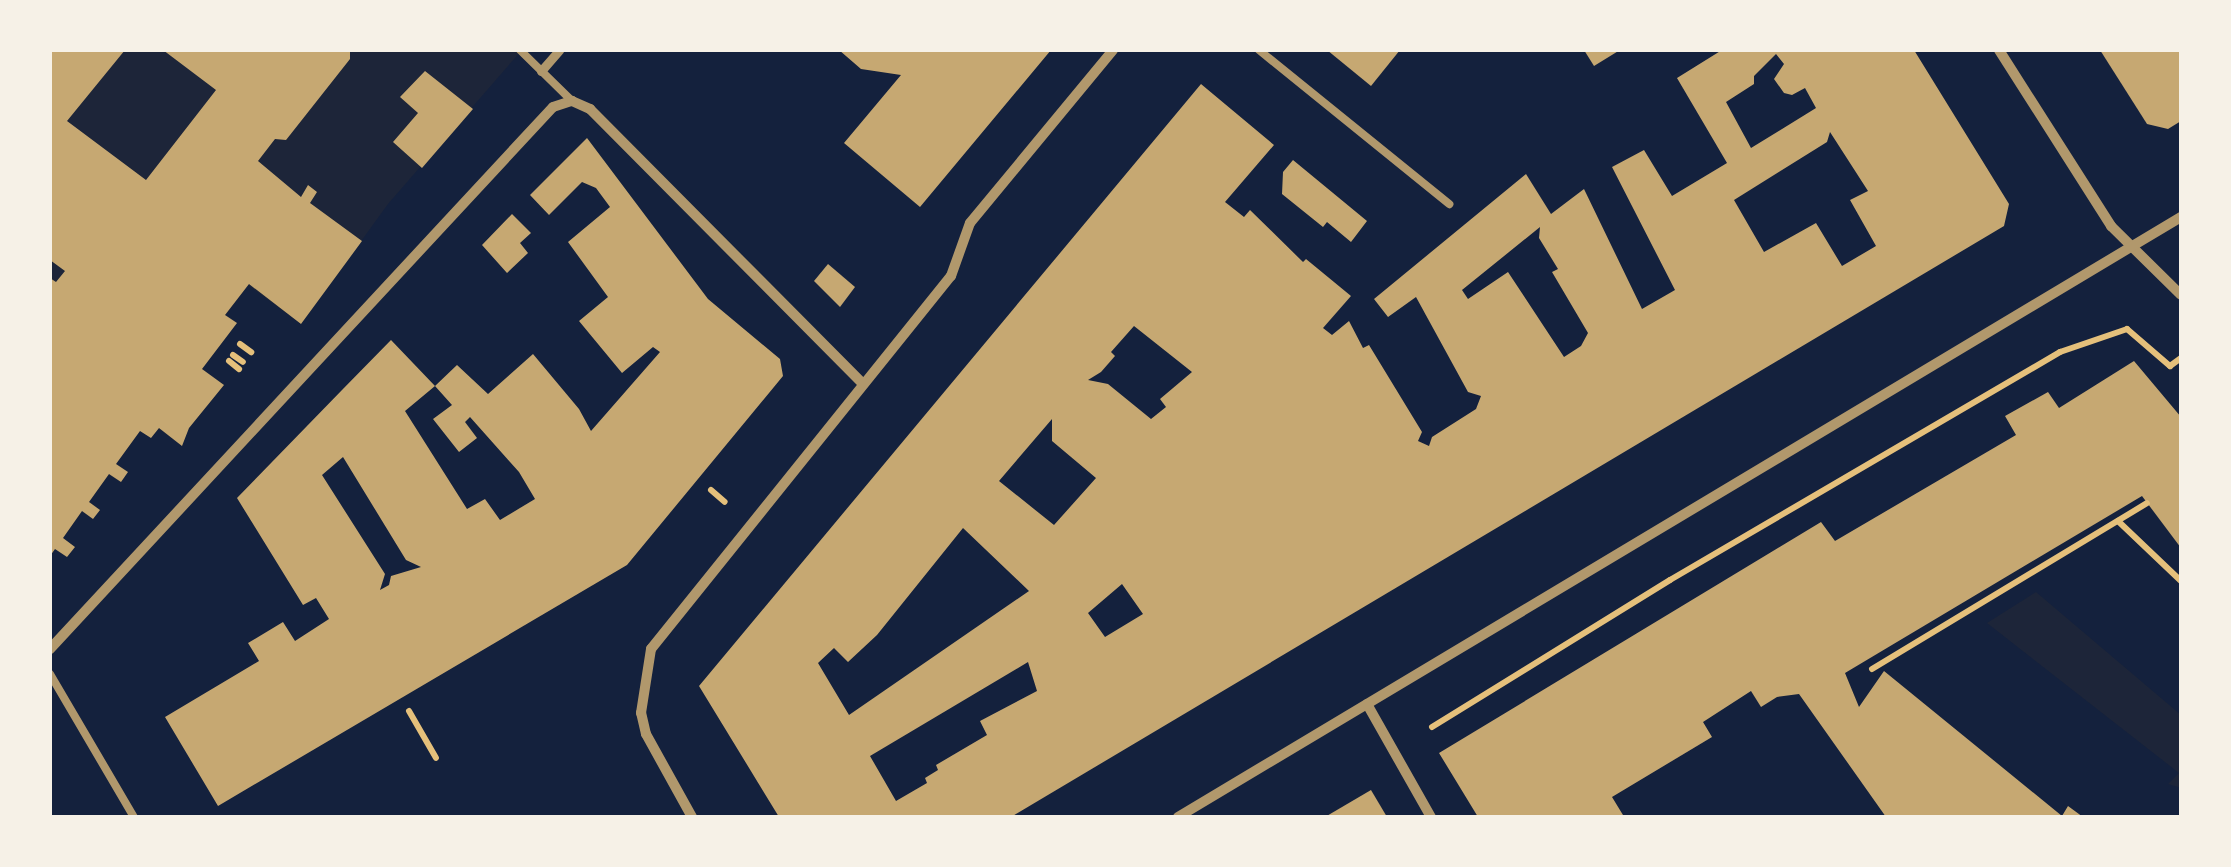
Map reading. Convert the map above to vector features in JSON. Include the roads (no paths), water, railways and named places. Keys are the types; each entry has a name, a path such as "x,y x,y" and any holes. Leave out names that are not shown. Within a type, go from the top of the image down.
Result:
{"street":[{"path":"541,70 559,50"},
{"path":"692,817 646,734 641,713 644,668 662,630 950,276 970,223 1112,50"},
{"path":"1998,50 2111,226 2181,295"},
{"path":"50,649 553,107 572,101 590,109 862,383"},
{"path":"1178,817 2181,217"},
{"path":"1368,704 1432,817"}],"lane":[{"path":"520,50 572,101"},
{"path":"1259,50 1449,204"},
{"path":"50,674 134,817"}]}
